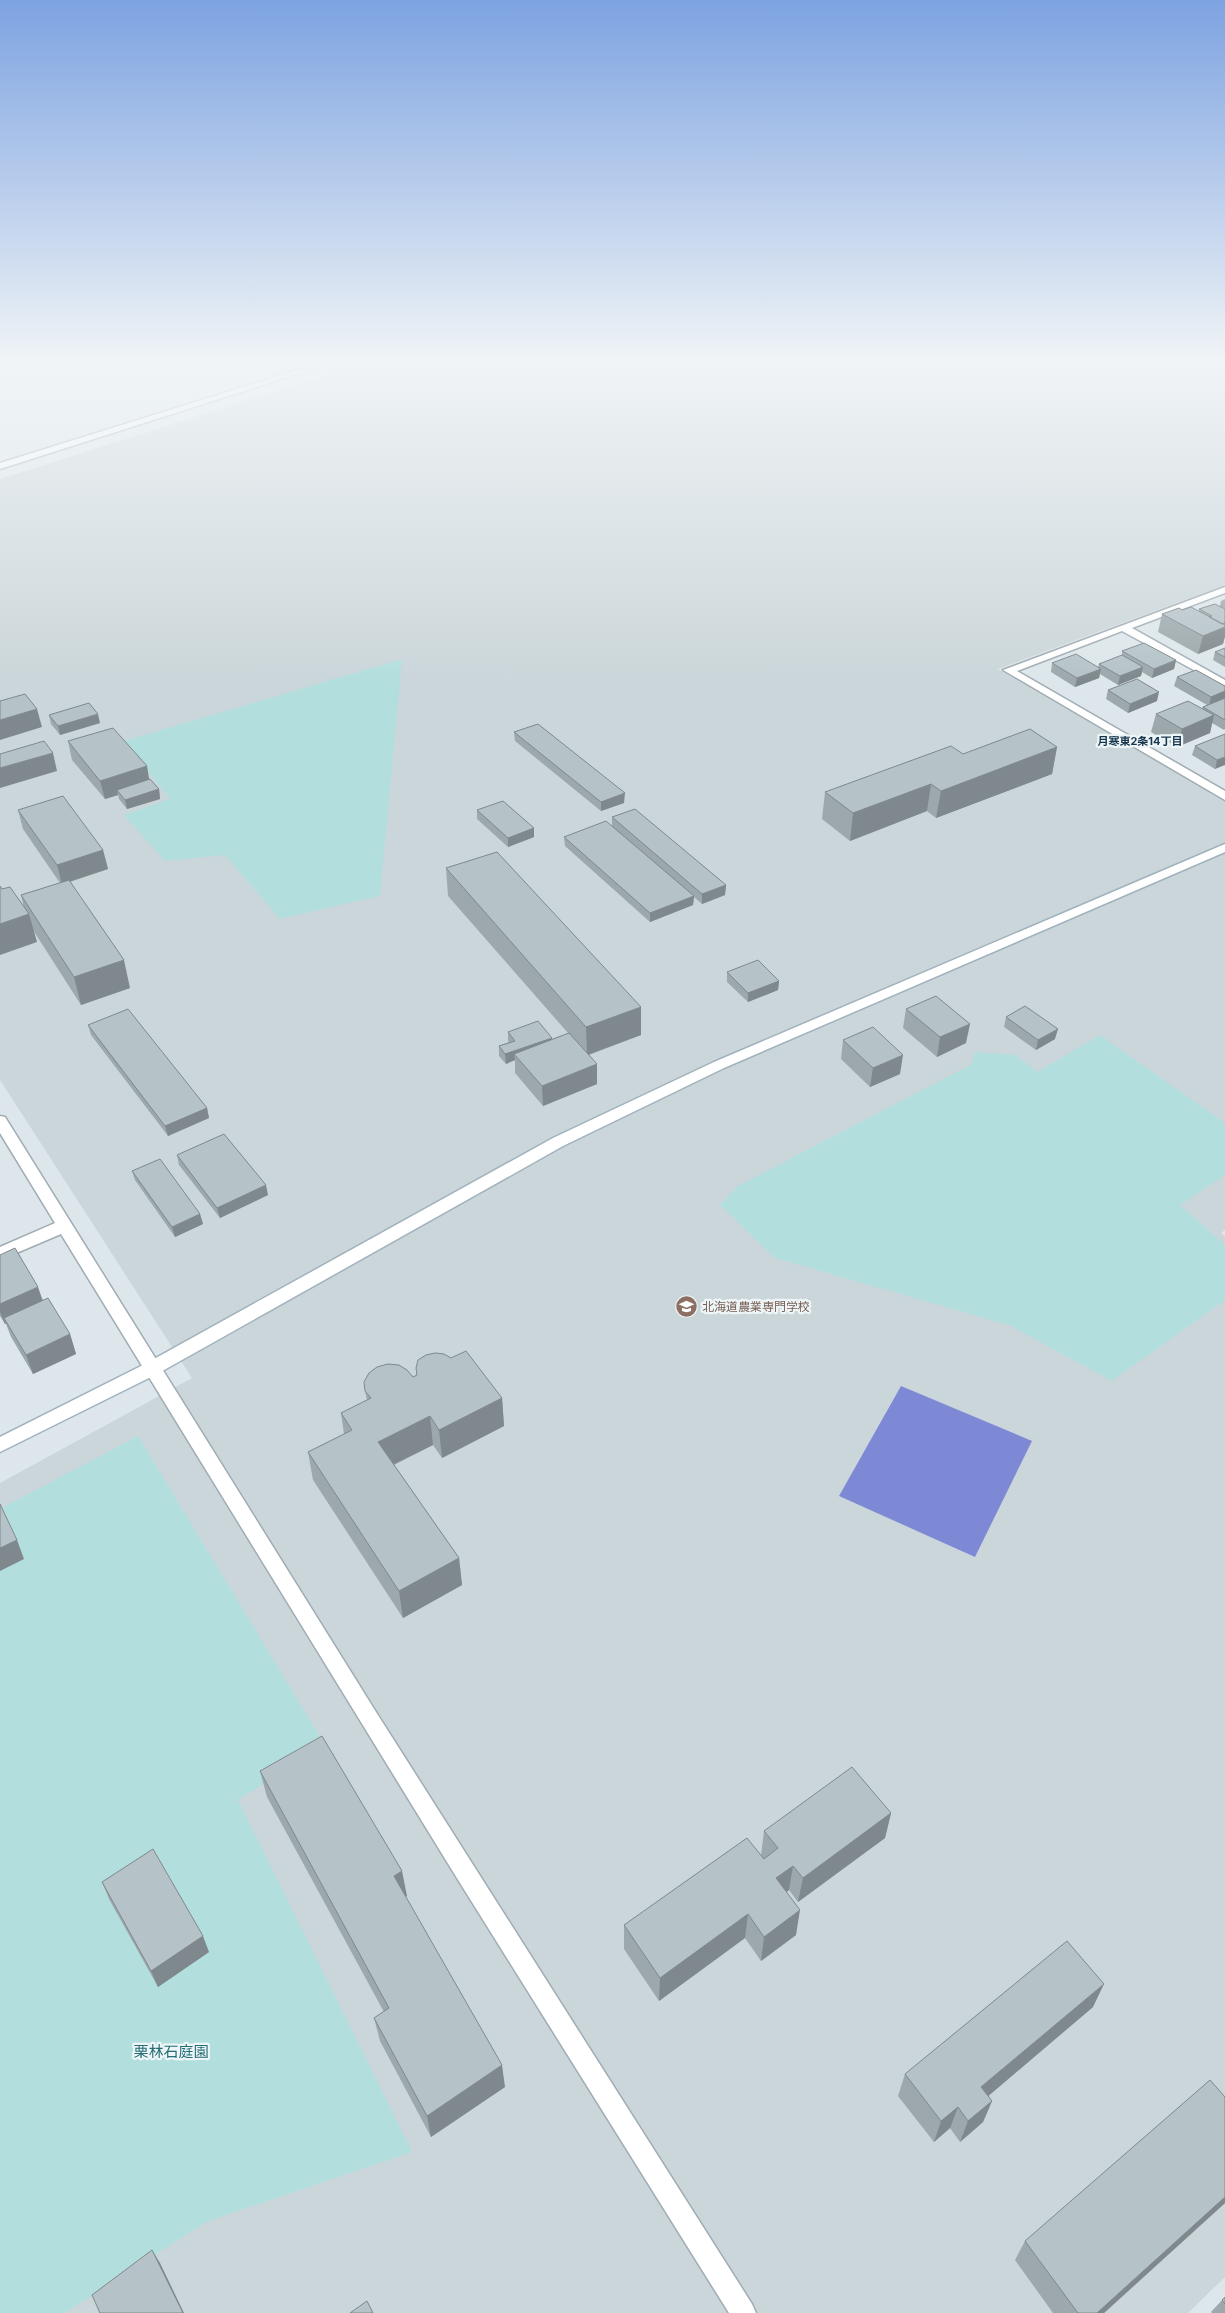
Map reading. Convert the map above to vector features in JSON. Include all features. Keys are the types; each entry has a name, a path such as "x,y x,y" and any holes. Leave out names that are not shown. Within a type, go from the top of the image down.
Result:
{"street":[{"path":"1225,590 1008,670 1225,796"},
{"path":"1124,628 1225,684"},
{"path":"0,1445 151,1369 558,1142 719,1065 1225,848"},
{"path":"0,1121 151,1369 356,1695 528,1975 743,2313"},
{"path":"0,1254 64,1226"}],"shaded area":[{"name":"北海道農業専門学校","path":"38,467 1225,467 1225,585 998,669 1225,801 1225,1230 1221,1233 1225,1236 1225,2277 1188,2313 0,2313 0,1483 192,1378 0,1080 0,479"}],"green space":[{"path":"402,659 380,896 280,919 225,855 165,861 124,815 170,799 124,741"},
{"path":"1100,1035 1225,1123 1225,1175 1180,1205 1225,1245 1225,1300 1112,1381 1009,1325 775,1258 720,1205 738,1186 972,1064 975,1052 1016,1055 1037,1072"},
{"name":"栗林石庭園","path":"138,1436 325,1745 238,1800 412,2152 206,2222 65,2313 0,2313 0,1509"}],"water":[{"path":"901,1386 1032,1441 975,1557 839,1496"}],"building":[{"path":"1215,604 1225,609 1225,623 1222,624 1209,617 1212,616 1199,609"},
{"path":"1191,607 1225,625 1225,627 1203,636 1162,614 1179,608 1182,610"},
{"path":"1144,643 1176,660 1154,669 1122,651"},
{"path":"1225,648 1225,657 1215,652"},
{"path":"1076,654 1101,669 1077,678 1052,663"},
{"path":"1122,655 1143,667 1120,676 1099,664"},
{"path":"1196,670 1225,686 1225,691 1211,697 1177,677"},
{"path":"1137,679 1159,692 1130,704 1108,690"},
{"path":"25,694 37,709 0,720 0,701"},
{"path":"1225,698 1225,720 1203,707"},
{"path":"1188,701 1214,715 1182,729 1156,714"},
{"path":"89,703 98,714 58,726 49,715"},
{"path":"538,724 625,793 601,802 514,732"},
{"path":"113,728 147,766 100,781 68,741"},
{"path":"1030,729 1057,747 941,791 931,784 853,813 825,792 951,746 963,754"},
{"path":"1225,734 1225,757 1217,760 1195,746"},
{"path":"44,741 53,753 0,768 0,754"},
{"path":"150,779 159,789 125,800 117,790"},
{"path":"63,796 103,850 57,865 18,810"},
{"path":"503,801 534,828 508,838 477,810"},
{"path":"635,809 726,885 702,894 612,817"},
{"path":"606,821 694,896 650,913 564,837"},
{"path":"497,852 641,1007 586,1027 446,868"},
{"path":"69,880 124,960 74,977 21,895"},
{"path":"0,886 2,889 10,887 29,914 0,924"},
{"path":"758,960 779,981 748,993 727,972"},
{"path":"936,996 970,1024 940,1037 906,1009"},
{"path":"1025,1006 1058,1029 1038,1040 1006,1017"},
{"path":"128,1009 207,1108 165,1126 88,1025"},
{"path":"538,1021 552,1038 505,1054 499,1046 515,1041 508,1032"},
{"path":"873,1027 903,1055 873,1068 843,1040"},
{"path":"569,1033 597,1064 542,1086 514,1054"},
{"path":"224,1134 266,1185 217,1208 177,1155"},
{"path":"160,1159 200,1214 172,1227 132,1171"},
{"path":"15,1248 38,1287 0,1304 0,1255"},
{"path":"48,1298 70,1334 26,1355 4,1318"},
{"path":"466,1351 502,1398 439,1430 430,1416 378,1442 459,1558 399,1591 308,1452 352,1430 341,1413 371,1398 365,1391 364,1382 369,1373 377,1367 388,1364 399,1365 413,1377 417,1375 418,1360 426,1355 444,1354 451,1358"},
{"path":"0,1504 17,1540 0,1548"},
{"path":"322,1736 402,1871 394,1876 502,2065 427,2116 374,2018 389,2008 260,1771"},
{"path":"852,1767 891,1813 803,1878 793,1866 776,1878 800,1910 764,1937 748,1914 660,1978 624,1925 747,1838 764,1859 778,1848 764,1831"},
{"path":"153,1849 203,1936 151,1971 102,1882"},
{"path":"1067,1941 1104,1984 981,2087 992,2101 968,2121 958,2107 941,2121 905,2074"},
{"path":"1210,2080 1225,2097 1225,2197 1097,2313 1078,2313 1025,2241"},
{"path":"152,2250 183,2313 100,2313 92,2295"},
{"path":"367,2301 373,2313 350,2313"}],"place":[{"name":"北海道農業専門学校","path":"686,1307"}],"district":[{"name":"月寒東2条14丁目","path":"1140,741"}]}
